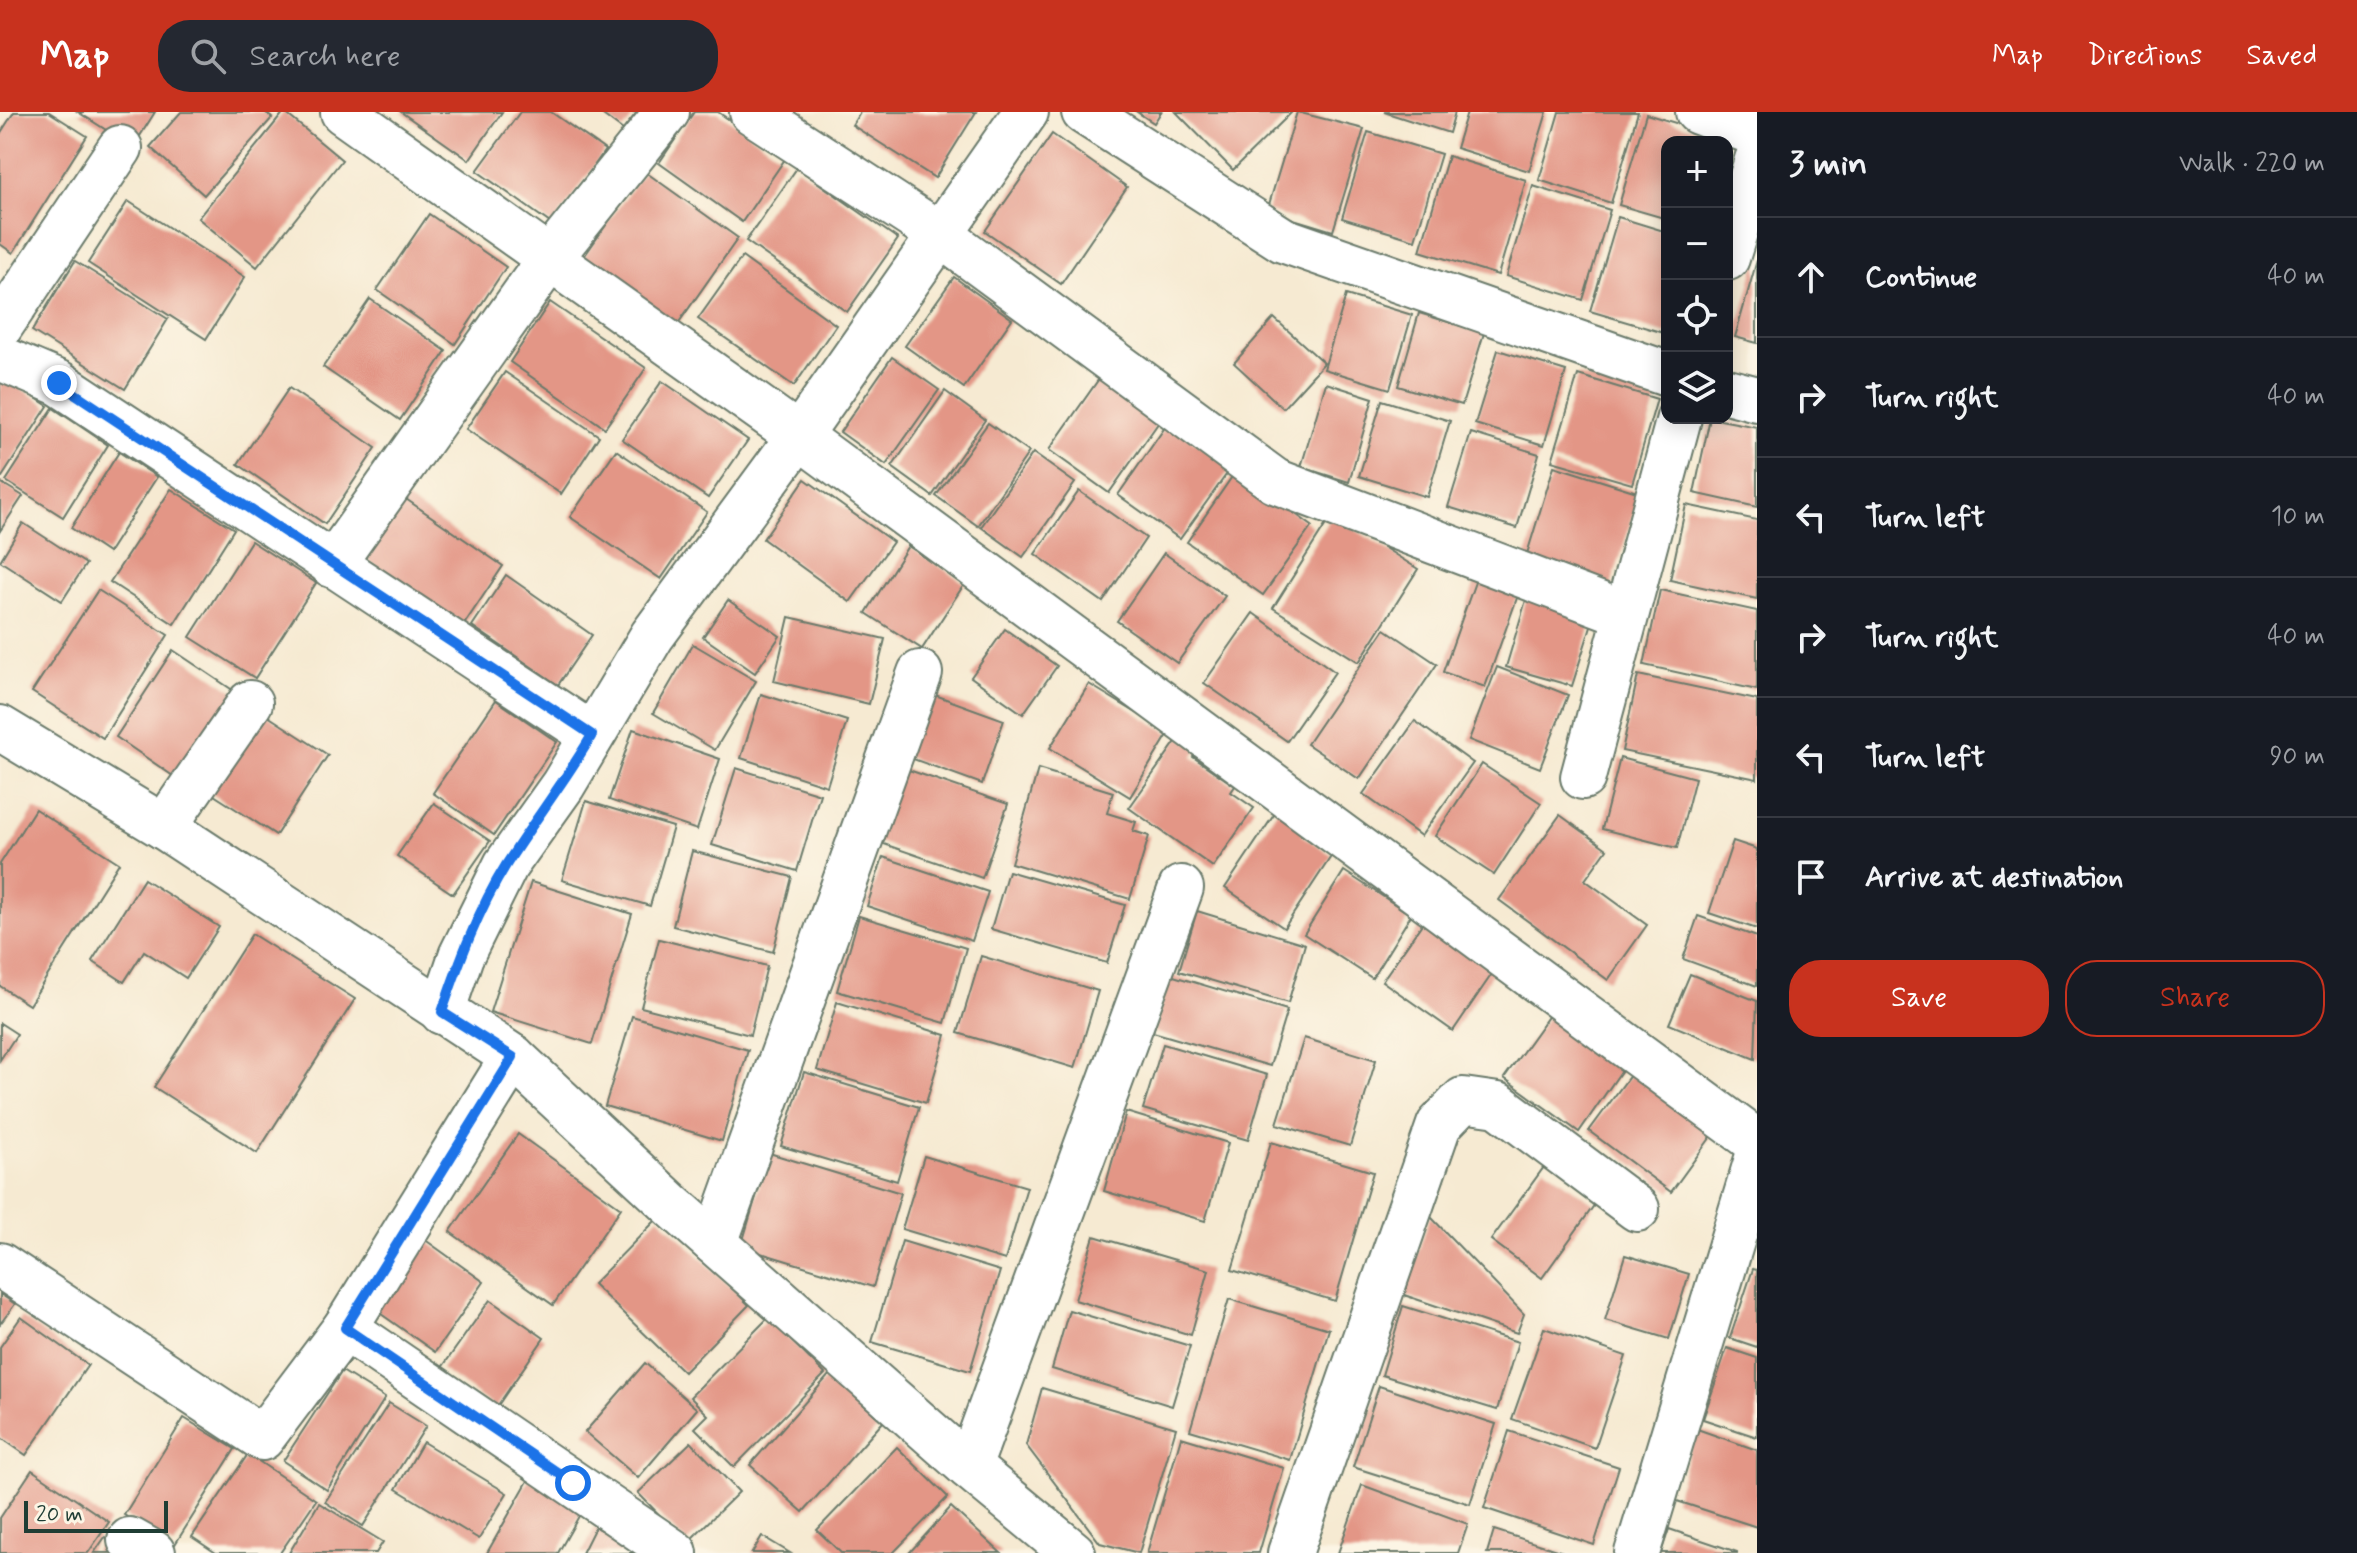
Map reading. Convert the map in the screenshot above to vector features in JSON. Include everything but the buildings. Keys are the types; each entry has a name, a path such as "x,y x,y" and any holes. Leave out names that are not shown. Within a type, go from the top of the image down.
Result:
{"street":[{"path":"343,112 799,436 1757,1142"},
{"path":"332,565 550,258 667,112"},
{"path":"752,112 938,233 1275,481 1625,614"},
{"path":"442,1012 461,956 506,865 563,785 652,636 799,436 938,233 1026,112"},
{"path":"1084,112 1283,240 1661,372"},
{"path":"1698,112 1757,134"},
{"path":"0,327 120,148"},
{"path":"1733,238 1757,160"},
{"path":"0,358 59,383 592,735"},
{"path":"1733,393 1757,399"},
{"path":"1583,777 1677,424"},
{"path":"715,1243 920,673"},
{"path":"164,827 250,703"},
{"path":"0,728 164,827 513,1057 715,1243 969,1467 1073,1553"},
{"path":"969,1467 1181,888"},
{"path":"0,1265 262,1438 345,1328 513,1057"},
{"path":"1290,1553 1439,1125 1463,1100 1498,1105 1637,1209"},
{"path":"1637,1553 1757,1159"},
{"path":"345,1328 675,1553"}],"route":[{"path":"59,383 592,735 563,785 506,865 461,956 442,1012 513,1057 345,1328 573,1483"}]}
